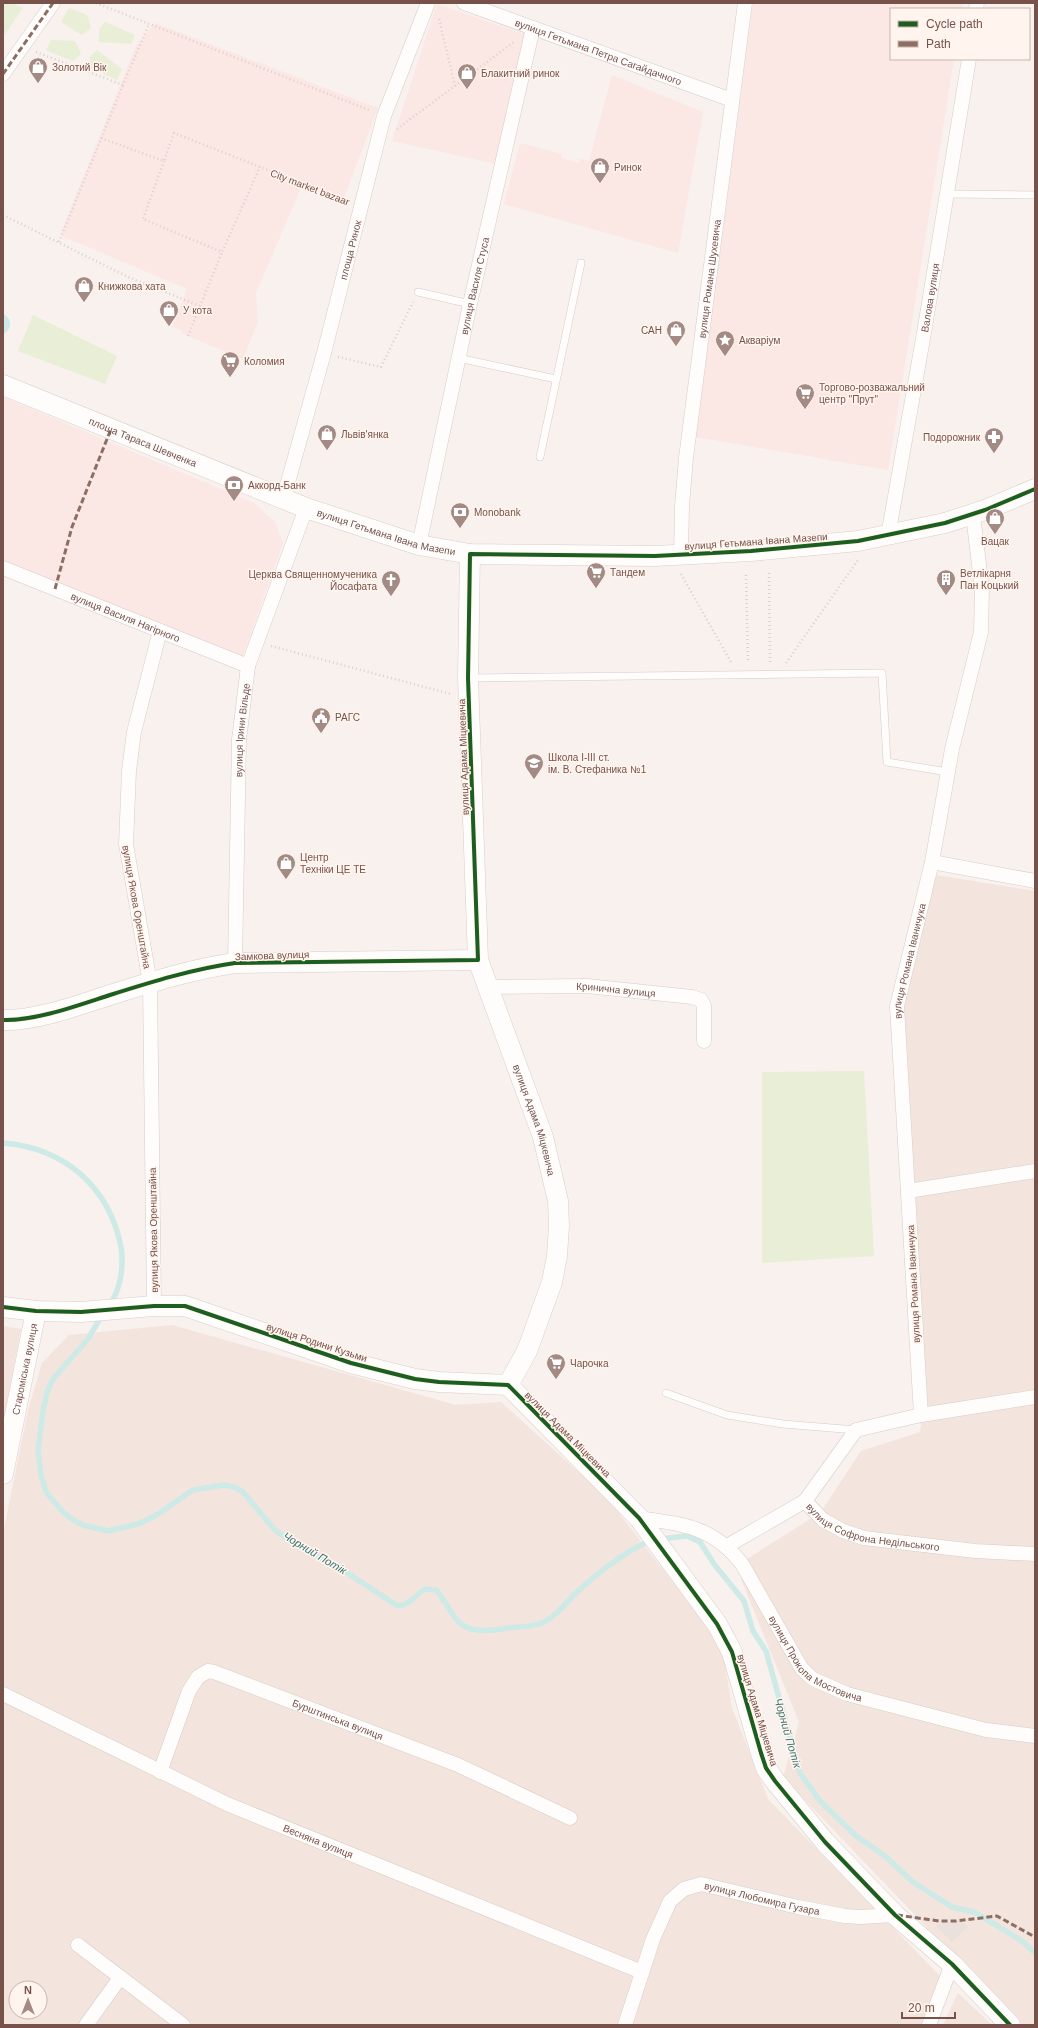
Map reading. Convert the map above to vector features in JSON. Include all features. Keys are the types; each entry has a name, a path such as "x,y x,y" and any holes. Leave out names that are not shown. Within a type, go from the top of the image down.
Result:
{"main road":[{"name":"площа Тараса Шевченка","path":"3,384 283,500"},
{"name":"вулиця Гетьмана Івана Мазепи","path":"283,500 419,545 470,554 681,564 759,551 858,541 888,536 973,515 1035,489"},
{"name":"вулиця Адама Міцкевича","path":"470,554 468,678 478,960 543,1137 558,1201 559,1226 557,1256 552,1282 527,1351 508,1385 639,1518 728,1642 761,1753 769,1773 825,1842 895,1915 952,1964 1010,2025"},
{"name":"Замкова вулиця","path":"3,1020 14,1020 72,1007 201,968 235,963 478,960"},
{"name":"вулиця Родини Кузьми","path":"3,1307 36,1311 81,1312 124,1310 154,1306 185,1306 351,1363 415,1379 439,1382 508,1385"},
{"name":"Староміська вулиця","path":"3,1474 36,1311"}],"street":[{"path":"3,74 53,3"},
{"name":"площа Ринок","path":"283,500 324,353 384,116 428,3"},
{"name":"вулиця Гетьмана Петра Сагайдачного","path":"464,3 732,100"},
{"name":"вулиця Романа Шухевича","path":"681,564 682,506 686,458 745,3"},
{"name":"вулиця Василя Стуса","path":"419,545 470,304 534,28"},
{"name":"Валова вулиця","path":"888,536 948,194 969,60"},
{"name":"вулиця Ірини Вільде","path":"235,963 239,740 248,666 306,508"},
{"name":"вулиця Романа Іваничука","path":"921,1415 896,1006 932,862 948,772 981,632 982,589 973,515"},
{"name":"вулиця Василя Нагірного","path":"3,568 248,666"},
{"name":"вулиця Якова Оренштайна","path":"154,1306 150,984 126,844 129,771 134,732 160,631"},
{"path":"932,862 1035,881"},
{"name":"Кринична вулиця","path":"488,987 587,986 692,997 701,1000 704,1006 704,1041"},
{"path":"908,1191 1035,1171"},
{"path":"805,1501 856,1430 921,1415 1035,1397"},
{"name":"вулиця Софрона Недільського","path":"727,1546 805,1501 823,1520 843,1531 864,1538 960,1550 1035,1554"},
{"name":"вулиця Прокопа Мостовича","path":"639,1518 693,1526 727,1546 742,1564 802,1669 814,1680 847,1694 986,1730 1035,1736"},
{"name":"Бурштинська вулиця","path":"160,1772 189,1691 198,1677 208,1671 458,1765 570,1818"},
{"name":"Весняна вулиця","path":"3,1694 227,1804 642,1972"},
{"name":"вулиця Любомира Гузара","path":"625,2025 653,1939 670,1901 684,1889 696,1884 845,1916 860,1917 895,1915"},
{"path":"78,1945 183,2025"},
{"path":"928,2025 952,1964"},
{"path":"86,2025 120,1978"}],"lane":[{"path":"948,194 1035,194"},
{"path":"540,457 581,263"},
{"path":"418,292 470,304"},
{"path":"458,358 556,379"},
{"path":"468,678 882,673 887,762 948,772"},
{"path":"666,1393 698,1406 734,1416 783,1424 856,1430"}],"path":[{"path":"96,3 384,116"},
{"path":"439,18 455,86"},
{"path":"59,242 149,24"},
{"path":"377,144 534,28"},
{"path":"23,47 123,85"},
{"path":"101,138 164,161"},
{"path":"3,215 128,277 200,306"},
{"path":"324,353 381,367 418,292"},
{"path":"774,675 861,557"},
{"path":"681,564 738,675"},
{"path":"769,572 774,675"},
{"path":"746,575 748,675"},
{"path":"283,649 469,699"}],"shaded area":[{"path":"753,3 962,3 962,8 890,8 890,60 954,60 888,470 696,437"},
{"name":"Блакитний ринок","path":"437,4 538,39 505,166 392,141"},
{"path":"155,23 378,108 344,198 303,183 256,293 258,322 243,359 183,334 181,330 172,328 187,289 60,235 136,46"},
{"name":"Ринок","path":"612,75 703,112 678,253 504,204 520,143 562,154 561,158 579,163 580,159 589,161"},
{"path":"3,397 254,503 275,522 283,543 241,661 3,566"},
{"path":"936,875 1035,891 1035,2025 1020,2025 783,1777 799,1722 741,1579 747,1559 821,1512 861,1451 920,1432 922,1413 904,1007"},
{"path":"172,1325 456,1405 501,1402 607,1498 722,1645 732,1708 768,1799 943,1979 927,2025 3,2025 3,1534 28,1410 42,1363 69,1335"},
{"path":"3,1326 21,1329 3,1423"},
{"path":"960,1920 967,1927 952,1942 935,1925"},
{"path":"958,1993 992,2025 943,2025"}],"green space":[{"path":"3,3 11,3 23,8 3,37"},
{"path":"69,8 87,15 91,28 82,35 61,22"},
{"path":"105,22 135,35 131,44 99,42 99,29"},
{"path":"51,40 75,41 81,54 73,61 46,50"},
{"path":"97,50 122,69 117,80 89,67 90,57"},
{"path":"33,315 117,356 105,384 18,351"},
{"path":"864,1071 874,1256 762,1263 762,1072"}],"water":[{"path":"3,314 10,321 10,327 3,334"}],"waterway":[{"name":"Чорний Потік","path":"3,1143 25,1146 64,1162 80,1174 94,1189 106,1206 115,1225 122,1254 122,1269 119,1285 109,1305"},
{"name":"Чорний Потік","path":"102,1315 88,1339 53,1379 47,1392 38,1450 41,1475 46,1492 61,1510 71,1519 83,1525 108,1531 138,1524 155,1516 193,1490 224,1485 234,1487 243,1492 274,1529 298,1546 343,1570 396,1605 404,1605 408,1603 425,1589 436,1590 461,1624 470,1629 481,1631 537,1625 542,1623 557,1613 578,1591 618,1558 645,1543"},
{"name":"Чорний Потік","path":"668,1538 687,1536 700,1542 714,1564 744,1601 753,1631 766,1651 800,1773 819,1800 855,1835 886,1857 913,1882 952,1907 974,1912 1022,1941 1035,1953"}],"marked path":[{"path":"3,74 53,3"},
{"path":"55,589 72,527 111,429"},
{"path":"897,1915 939,1921 956,1921 997,1916 1035,1937"}],"cycle path":[{"path":"3,1020 16,1020 43,1015 71,1008 172,976 235,963 478,960 468,678 470,554 655,556 751,551 858,541 945,523 985,510 1035,489"},
{"path":"3,1307 36,1311 81,1312 154,1306 185,1306 351,1363 415,1379 439,1382 508,1385 639,1518 717,1624 732,1652 761,1753 766,1768 775,1781 825,1842 895,1915 952,1964 1010,2025"}],"place":[{"name":"Золотий Вік","path":"38,84"},
{"name":"Блакитний ринок","path":"467,90"},
{"name":"Ринок","path":"600,184"},
{"name":"Книжкова хата","path":"84,303"},
{"name":"У кота","path":"169,327"},
{"name":"САН","path":"676,347"},
{"name":"Акваріум","path":"725,357"},
{"name":"Коломия","path":"230,378"},
{"name":"Торгово-розважальний центр \"Прут\"","path":"805,410"},
{"name":"Львів'янка","path":"327,451"},
{"name":"Подорожник","path":"994,454"},
{"name":"Аккорд-Банк","path":"234,502"},
{"name":"Monobank","path":"460,529"},
{"name":"Вацак","path":"995,535"},
{"name":"Тандем","path":"596,589"},
{"name":"Ветлікарня Пан Коцький","path":"946,596"},
{"name":"Церква Священномученика Йосафата","path":"391,597"},
{"name":"РАГС","path":"321,734"},
{"name":"Школа I-III ст. ім. В. Стефаника №1","path":"534,780"},
{"name":"Центр Техніки ЦЕ ТЕ","path":"286,880"},
{"name":"Чарочка","path":"556,1380"}]}
